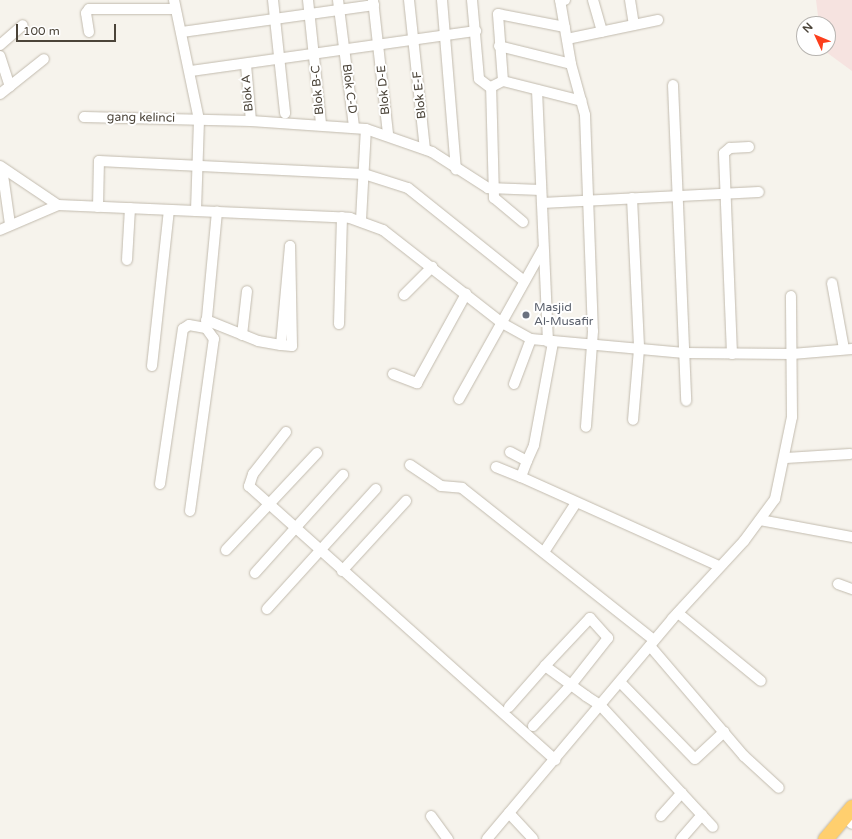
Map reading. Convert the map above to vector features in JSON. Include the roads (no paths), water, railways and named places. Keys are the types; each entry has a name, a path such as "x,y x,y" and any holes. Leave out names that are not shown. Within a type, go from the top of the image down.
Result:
{"highway":[{"path":"825,839 852,807"},
{"path":"838,839 852,823"}],"street":[{"path":"273,0 286,113"},
{"name":"Blok B-C","path":"308,0 321,124"},
{"name":"Blok E-F","path":"409,0 425,149"},
{"path":"442,0 447,35 456,169"},
{"path":"472,0 476,30 479,79 491,88"},
{"path":"565,0 560,0 566,27 571,64 582,101 587,201 593,346 586,427"},
{"path":"593,0 602,32"},
{"path":"630,0 634,25"},
{"path":"182,32 275,16 310,13 339,5 374,2"},
{"name":"Blok D-E","path":"374,2 380,46 388,134"},
{"path":"89,32 86,13 89,9 175,4 191,71 199,120 196,211"},
{"name":"Blok C-D","path":"339,5 354,127"},
{"path":"503,81 499,46 498,14 566,27"},
{"path":"567,39 658,20"},
{"path":"0,45 23,25"},
{"path":"191,71 344,52 476,30"},
{"path":"499,46 571,64"},
{"path":"0,56 10,86"},
{"path":"0,94 44,59"},
{"name":"Blok A","path":"246,65 251,121"},
{"path":"491,88 503,81 582,101"},
{"path":"673,86 679,196 686,401"},
{"path":"491,88 494,190 496,201 523,222"},
{"path":"521,477 540,426 550,342 543,249 537,90"},
{"name":"gang kelinci","path":"84,117 251,121 321,124 366,129 388,134 425,149 456,169 494,190"},
{"path":"361,220 366,129"},
{"path":"732,354 724,153 730,148 749,147"},
{"path":"98,207 99,162 364,174 408,188 524,281"},
{"path":"1,167 58,205"},
{"path":"1,167 3,230 58,205 342,217 361,220 383,230 502,323 531,339 550,342 684,353 792,354 848,349 832,284"},
{"path":"494,190 541,190"},
{"path":"542,204 759,192"},
{"path":"632,198 638,350 634,420"},
{"path":"127,260 130,208"},
{"path":"152,366 168,210"},
{"path":"190,511 214,339 206,324 217,212"},
{"path":"339,324 342,217"},
{"path":"160,484 183,329 189,325 206,324 281,345 292,346 293,250 290,246 281,345"},
{"path":"459,400 543,249"},
{"path":"404,295 432,267"},
{"path":"242,335 247,291"},
{"path":"394,374 418,384 466,294"},
{"path":"487,839 652,643 760,520 778,494 786,458 792,416 791,296"},
{"path":"514,384 531,339"},
{"path":"286,432 249,481 249,486 269,506 555,760"},
{"path":"510,452 527,461"},
{"path":"226,550 318,453"},
{"path":"786,458 850,454"},
{"path":"410,465 441,486 462,488 544,552 652,643 724,732 779,788"},
{"path":"496,467 719,566"},
{"path":"255,573 343,475"},
{"path":"267,609 376,489"},
{"path":"342,571 406,501"},
{"path":"544,552 576,502"},
{"path":"760,520 852,537"},
{"path":"838,584 852,589"},
{"path":"678,613 761,681"},
{"path":"509,707 588,618 592,619 608,638 571,685 533,726"},
{"path":"545,666 600,705 713,827"},
{"path":"620,682 695,759 724,732"},
{"path":"662,816 682,794"},
{"path":"509,813 533,839"},
{"path":"681,839 702,815"},
{"path":"431,816 448,839"}],"place":[{"name":"Masjid Al-Musafir","path":"526,315"}]}
